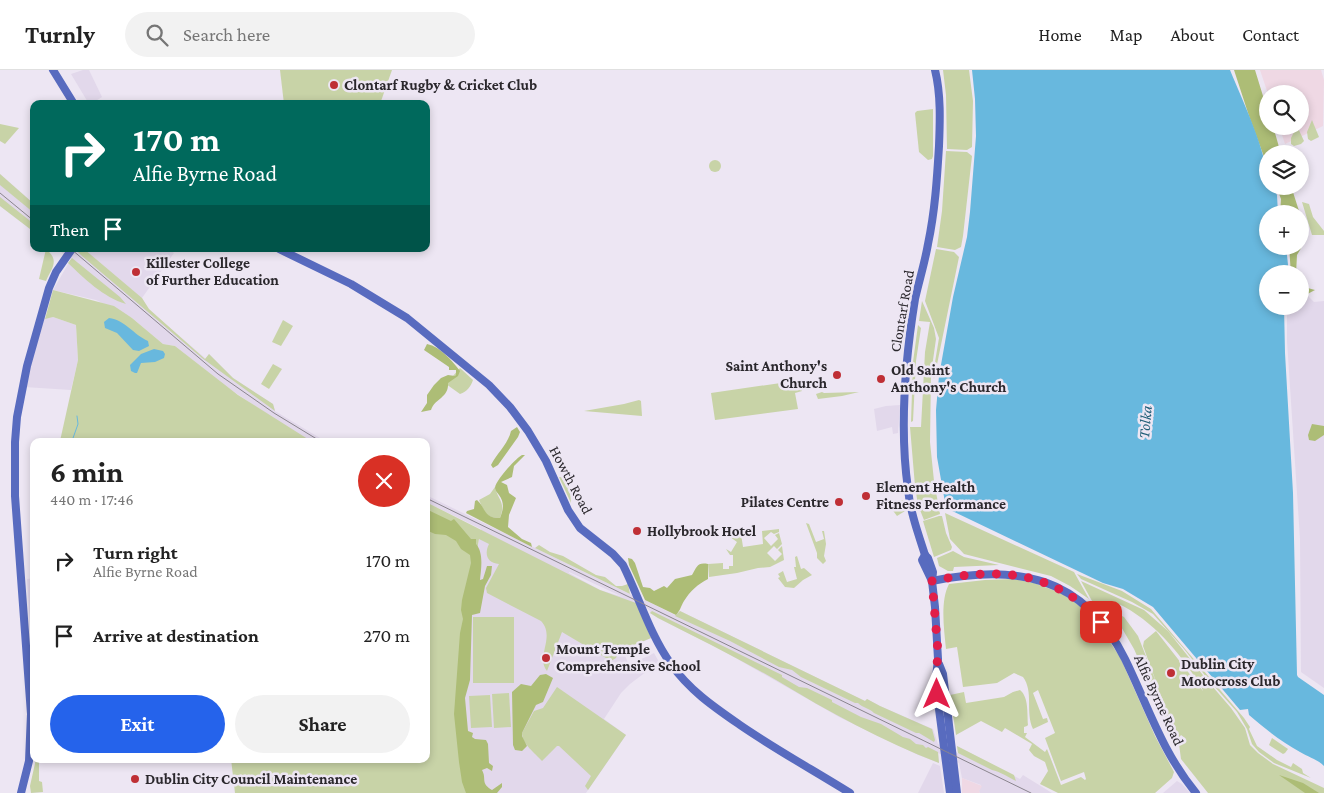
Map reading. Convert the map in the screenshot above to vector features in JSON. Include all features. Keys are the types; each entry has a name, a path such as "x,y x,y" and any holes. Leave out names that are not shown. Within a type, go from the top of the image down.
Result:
{"main road":[{"path":"53,70 72,100"},
{"name":"Clontarf Road","path":"935,70 939,97 940,127 936,191 932,227 912,322 906,374 905,416 908,489 917,532 933,572 932,581 938,659 936,678 950,793"},
{"path":"30,700 15,496 15,442 22,385 37,328 50,283 69,252"},
{"name":"Howth Road","path":"285,252 356,287 407,318 453,354 494,390 528,431 543,456 568,510 580,528 613,554 623,565 663,651 681,677 699,696 712,706 758,737 850,793"},
{"name":"Alfie Byrne Road","path":"932,581 967,575 1005,573 1030,577 1048,583 1075,597 1089,609 1112,637 1125,660 1165,748 1196,793"},
{"name":"Clontarf Road","path":"938,659 943,674 957,793"},
{"path":"21,793 29,761 30,738"}],"shaded area":[{"path":"89,70 102,97 97,100 87,100 71,74"},
{"path":"1260,70 1321,70 1324,80 1323,126 1309,133 1309,85 1265,85"},
{"path":"1282,135 1304,135 1285,144"},
{"path":"0,174 30,200 30,229 0,206"},
{"path":"61,252 174,253 142,298 148,309 206,359 209,354 233,378 273,404 275,411 320,438 306,438 280,423 227,387 175,346 163,344 132,318 96,300 53,290 71,259"},
{"path":"1309,297 1314,302 1324,301 1324,688 1301,672 1300,539 1287,316 1309,315"},
{"path":"53,317 76,325 78,360 71,390 24,387 42,318"},
{"path":"900,405 898,433 893,434 892,427 877,431 874,409"},
{"name":"Mount Temple Comprehensive School","path":"430,497 644,601 675,615 680,611 865,701 867,699 933,729 938,744 958,753 957,746 1020,779 1023,775 1052,793 980,793 981,785 962,778 959,763 938,753 939,763 839,717 718,648 658,618 650,613 647,608 637,604 651,638 623,651 629,665 654,653 659,662 621,693 604,719 626,735 586,793 474,793 461,694 472,577 481,529 430,504","holes":["569,572 623,597 600,590"]},
{"path":"27,579 30,579 30,623"},
{"path":"933,763 940,766 944,793 918,793"},
{"path":"962,778 982,786 979,791 980,793 962,793"},
{"path":"1177,781 1190,793 1163,793"}],"green space":[{"name":"Clontarf Rugby & Cricket Club","path":"280,70 392,70 381,100 284,100"},
{"path":"943,70 969,70 973,101 972,147 967,150 947,149 946,95"},
{"path":"1234,70 1255,70 1260,85 1259,135 1276,135 1278,145 1260,145"},
{"path":"933,109 933,156 932,159 928,160 919,152 915,113 917,111"},
{"path":"1312,120 1319,137 1311,141 1308,139"},
{"path":"0,124 19,128 5,144 0,141"},
{"path":"1292,135 1301,135 1304,141 1301,144 1292,145"},
{"path":"946,151 967,152 972,156 963,236 961,247 955,250 937,247 942,211"},
{"path":"713,160 717,160 721,166 717,172 713,172 709,168 709,164"},
{"path":"0,174 30,200 30,210 0,185"},
{"path":"1279,195 1294,195 1297,205 1281,205"},
{"path":"0,197 30,221 30,229 0,206"},
{"path":"1302,202 1309,204 1313,217 1324,231 1324,235 1312,235 1309,225 1309,205 1303,205"},
{"path":"936,249 954,252 959,257 934,379 933,374 939,338 925,301"},
{"path":"45,252 49,252 53,257 54,264 46,281 39,279"},
{"path":"78,252 88,252 142,298 149,309 205,359 209,354 233,378 273,404 275,411 202,358"},
{"path":"1290,255 1297,255 1296,265 1290,265"},
{"path":"72,258 126,304 110,297 88,281 68,263"},
{"path":"53,290 114,306 132,318 163,344 175,346 238,395 306,438 61,438 78,360 76,325 53,317 45,319"},
{"path":"922,301 934,328 936,339 931,374 930,442 940,514 924,520 918,505 915,486 910,427 921,427 925,352 930,322 919,321"},
{"path":"283,320 293,326 281,346 272,342"},
{"path":"918,325 921,328 916,361 913,421 911,422 913,362"},
{"path":"427,344 441,351 460,371 458,376 448,383 446,392 431,410 421,412 427,403 427,395 434,385 441,378 448,375 456,375 456,370 449,370 449,367 424,350"},
{"path":"273,364 282,369 269,389 261,384"},
{"path":"460,368 473,380 468,389 460,394 446,384"},
{"path":"801,380 802,391 795,393 798,409 715,420 711,393"},
{"path":"822,392 859,392 818,399 816,394"},
{"path":"641,401 642,416 584,411 624,404"},
{"path":"1312,424 1324,426 1324,435 1315,441 1309,440 1308,435"},
{"path":"517,427 520,432 518,437 498,465 493,468 491,465 493,461 511,431"},
{"path":"522,455 525,455 514,466 512,477 501,482 507,485 509,493 516,498 509,515 508,527 522,539 531,543 532,547 466,513 474,509 475,501 477,500 490,516 500,518 503,504 495,489 496,485 506,470"},
{"path":"559,477 569,478 571,503"},
{"path":"495,487 502,504 500,518 488,515 479,500 490,494"},
{"path":"904,500 905,511 897,516 888,504"},
{"path":"430,504 600,590 636,603 651,638 622,650 620,647 616,658 611,661 562,632 547,671 543,660 547,634 545,627 541,621 487,593 486,588 499,564 489,560 487,554 489,544 479,539 472,577 461,694 474,793 235,793 231,763 430,763"},
{"path":"430,511 451,521 454,519 471,539 476,539 481,556 480,580 483,579 487,566 492,566 491,575 485,586 480,613 472,615 470,680 465,698 468,731 473,733 472,737 475,739 486,740 488,744 489,763 493,766 492,771 487,768 482,770 485,783 492,790 502,783 502,787 497,793 466,793 462,782 454,714 460,633 463,619 461,610 462,600 471,563 470,555 461,549 456,541 446,535 430,532"},
{"path":"945,513 1074,572 1089,599 1051,576 964,554 950,539"},
{"path":"942,516 952,547 951,550 934,557 923,521"},
{"path":"806,523 809,524 816,542 824,539 822,531 824,531 826,544 824,556 826,561 823,564 817,558"},
{"path":"779,529 779,532 774,534 771,532 764,538 771,546 778,539 775,535 779,533 782,544 777,549 774,546 767,553 775,561 782,554 778,550 782,546 784,560 770,567 709,577 708,564 723,563 723,569 729,569 729,566 733,566 733,555 730,555 726,549 731,552 737,542 730,537 741,534 743,547 763,544 762,531"},
{"path":"539,545 596,575 605,577 616,586 628,584 630,594 535,548"},
{"path":"953,551 964,557 999,565 954,567 953,571 948,571 939,566 937,558"},
{"path":"797,556 801,569 804,568 812,575 794,588 785,587 778,578 780,577 778,574 783,571 787,582 797,579 794,567 796,567 795,557"},
{"path":"628,558 632,559 635,563 643,587 654,591 664,586 667,588 675,579 692,575 698,566 702,564 708,564 708,579 692,591 676,615 645,600 629,565"},
{"path":"1077,574 1122,591 1151,609 1244,718 1250,727 1249,729 1257,746 1291,767 1293,763 1311,778 1274,763 1259,752 1252,744 1247,729 1237,712 1153,614 1132,602 1081,579"},
{"path":"1013,579 1034,583 1061,593 1084,609 1097,623 1120,657 1155,736 1174,772 1172,778 1155,793 1058,793 1040,784 1048,771 1045,762 1034,756 1029,750 1032,744 1005,728 1002,732 981,721 956,735 950,695 964,692 966,703 1004,697 1020,690 1025,697 1027,706 1028,725 1024,727 1024,733 1027,733 1025,737 1045,752 1047,749 1061,785 1081,777 1086,779 1084,772 1061,781 1045,738 1055,733 1038,690 1033,693 1043,719 1047,718 1048,722 1033,729 1028,689 1023,677 1014,673 997,683 963,687 957,647 946,649 944,599 949,584"},
{"path":"1081,581 1144,610 1168,631 1231,708 1245,728 1250,745 1273,764 1324,788 1324,793 1208,793 1181,759 1179,744 1186,739 1181,735 1178,739 1173,737 1134,649 1116,618 1120,615 1124,617 1138,636 1158,687 1143,646 1144,641 1156,631 1203,691 1201,686 1184,661 1154,628 1117,603 1112,610 1109,609 1111,602 1105,601 1101,611 1092,601"},
{"path":"652,611 782,675 782,677 799,687 807,688 861,717 881,724 916,744 938,752 939,763 856,725 747,664 658,618 650,613"},
{"path":"680,611 865,701 867,699 932,729 934,742 919,733 874,713 858,703 801,677 792,670 779,667 730,641 675,616"},
{"path":"473,617 514,617 514,683 473,683"},
{"path":"546,674 553,678 543,702 536,705 522,733 527,746 522,751 515,750 513,745 512,692 521,684 531,686 540,675"},
{"path":"557,687 626,735 588,790 585,786 591,776 559,746 542,761 524,741 522,733 534,711 543,708"},
{"path":"509,693 511,727 494,728 492,694"},
{"path":"490,695 492,727 471,728 469,696"},
{"path":"1272,738 1288,749 1285,753 1283,754 1269,745"},
{"path":"957,746 1014,775 1016,781 958,753"},
{"path":"35,763 39,763 39,781 42,782 43,792 31,793 30,786"},
{"path":"1279,775 1303,783 1319,793 1305,793"}],"water":[{"name":"Tolka","path":"972,70 1230,70 1260,145 1259,195 1277,195 1278,205 1259,205 1259,255 1287,255 1288,265 1259,265 1259,315 1284,315 1293,493 1297,675 1324,695 1324,766 1274,735 1249,715 1248,709 1240,710 1153,607 1123,589 1103,583 946,508 937,457 936,410 939,376 953,297 967,237 976,136"},
{"path":"109,318 115,319 148,341 149,346 139,351 133,350 117,333 105,328 104,322"},
{"path":"154,349 163,351 165,354 164,358 155,362 141,363 137,373 131,371 130,365 141,354"}],"waterway":[{"path":"73,438 78,424 77,416"}],"railway":[{"path":"0,193 30,218"},
{"path":"75,252 218,374 274,413 315,438"},
{"path":"430,500 1031,793"}],"place":[{"name":"Clontarf Rugby & Cricket Club","path":"334,85"},
{"name":"Killester College of Further Education","path":"136,272"},
{"name":"Saint Anthony's Church","path":"837,375"},
{"name":"Old Saint Anthony's Church","path":"881,379"},
{"name":"Element Health Fitness Performance","path":"866,496"},
{"name":"Pilates Centre","path":"839,502"},
{"name":"Hollybrook Hotel","path":"637,531"},
{"name":"Mount Temple Comprehensive School","path":"546,658"},
{"name":"Dublin City Motocross Club","path":"1171,673"},
{"name":"Dublin City Council Maintenance","path":"135,779"}],"route":[{"path":"937,694 938,652 932,581 954,576 1005,573 1030,577 1048,583 1075,597 1101,622"}]}
